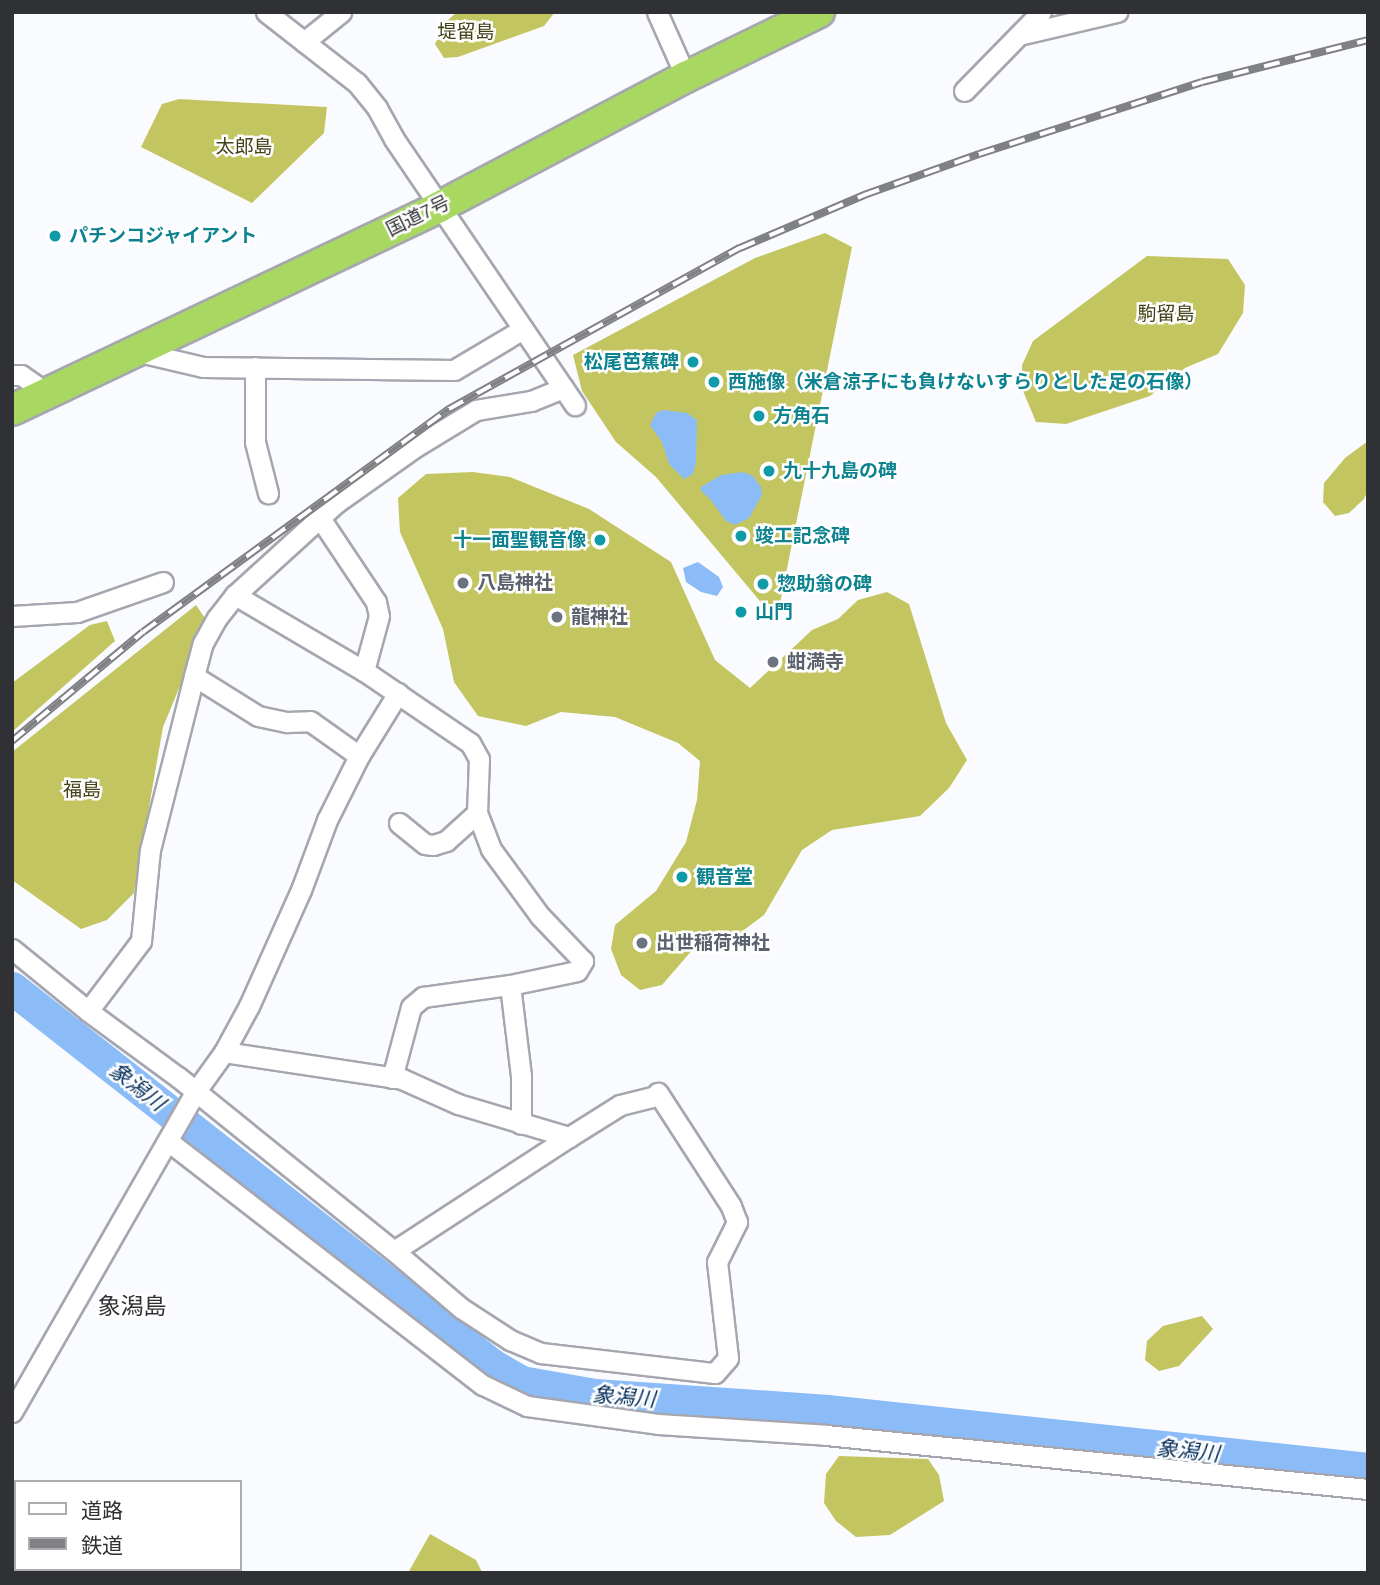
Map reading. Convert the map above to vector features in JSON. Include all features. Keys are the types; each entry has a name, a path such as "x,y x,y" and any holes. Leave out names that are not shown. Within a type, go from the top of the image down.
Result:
{"highway":[{"name":"国道7号","path":"12,411 439,207 686,77 819,12"}],"street":[{"path":"88,1012 141,941 150,850 203,643 217,618 235,595 320,518 415,447 476,410 569,397 439,207 377,108 357,83 266,12"},
{"path":"304,42 341,12"},
{"path":"657,12 686,77"},
{"path":"964,91 1023,34 1041,12"},
{"path":"1023,34 1117,12"},
{"path":"134,351 202,367 454,370 523,329"},
{"path":"255,367 255,442 268,493"},
{"path":"12,374 21,375 47,393"},
{"path":"320,518 376,602 379,616 365,671"},
{"path":"12,616 77,612 163,582"},
{"path":"235,595 365,671 470,743 480,759 477,813 491,849 540,916 583,961 577,971 509,985 423,997 411,1007 392,1078"},
{"path":"194,676 258,716 287,722 310,721 359,756"},
{"path":"12,1412 196,1092 224,1052 249,1006 301,890 327,820 359,756 398,693"},
{"path":"400,823 425,844 433,845 446,841 477,813"},
{"path":"12,949 88,1012 196,1092 461,1308 510,1340 541,1353 715,1373 727,1358 717,1262 737,1222 731,1206 655,1095 620,1105 394,1251"},
{"path":"509,985 521,1076 521,1124"},
{"path":"224,1052 402,1079 458,1104 569,1137"},
{"path":"168,1140 483,1385 527,1406 659,1423 826,1435 1368,1489"}],"green space":[{"name":"堤留島","path":"457,12 555,12 544,26 458,57 444,58 435,44 447,21"},
{"name":"太郎島","path":"179,99 327,107 324,133 252,203 141,147 162,104"},
{"path":"825,233 852,247 780,603 769,612 656,477 616,442 582,391 573,355 755,258"},
{"name":"駒留島","path":"1147,256 1228,259 1245,285 1243,313 1218,354 1185,368 1150,396 1066,424 1036,422 1023,391 1022,365 1033,341"},
{"path":"1368,441 1368,490 1364,499 1349,513 1335,516 1323,502 1324,483 1345,458"},
{"path":"473,472 510,477 589,509 671,562 715,660 750,688 812,630 838,619 858,600 887,592 909,604 946,723 967,760 949,788 920,816 832,830 802,850 764,915 725,944 693,949 662,985 640,990 621,975 611,949 615,925 656,891 686,842 697,800 700,761 678,743 615,717 561,712 526,726 478,716 454,682 443,629 400,532 398,498 426,474"},
{"name":"福島","path":"196,605 207,621 163,727 134,893 107,920 81,929 12,880 12,752"},
{"path":"107,621 115,641 12,732 12,683 90,625"},
{"path":"1202,1316 1213,1329 1179,1366 1159,1371 1145,1360 1147,1341 1163,1326"},
{"path":"839,1456 928,1459 939,1475 944,1501 890,1535 856,1537 836,1521 824,1503 826,1474"},
{"path":"430,1534 476,1560 482,1572 408,1573"}],"water":[{"path":"663,410 687,413 697,420 696,463 693,474 684,479 669,464 662,442 650,425 656,413"},
{"path":"743,472 753,476 761,487 762,495 749,518 735,525 726,521 701,491 701,487 721,475"},
{"path":"698,562 719,577 723,587 717,596 701,592 686,582 683,568"}],"waterway":[{"name":"象潟川","path":"12,988 492,1365 521,1382 595,1395 827,1411 1368,1469"}],"railway":[{"path":"12,741 143,632 449,409 740,248 864,195 979,154 1202,82 1368,40"}],"place":[{"name":"パチンコジャイアント","path":"55,236"},
{"name":"松尾芭蕉碑","path":"693,362"},
{"name":"西施像（米倉涼子にも負けないすらりとした足の石像）","path":"714,382"},
{"name":"方角石","path":"759,416"},
{"name":"九十九島の碑","path":"769,471"},
{"name":"竣工記念碑","path":"741,536"},
{"name":"十一面聖観音像","path":"600,540"},
{"name":"八島神社","path":"463,583"},
{"name":"惣助翁の碑","path":"763,584"},
{"name":"山門","path":"741,612"},
{"name":"龍神社","path":"557,617"},
{"name":"蚶満寺","path":"773,662"},
{"name":"観音堂","path":"682,877"},
{"name":"出世稲荷神社","path":"642,943"}],"district":[{"name":"象潟島","path":"132,1306"}]}
